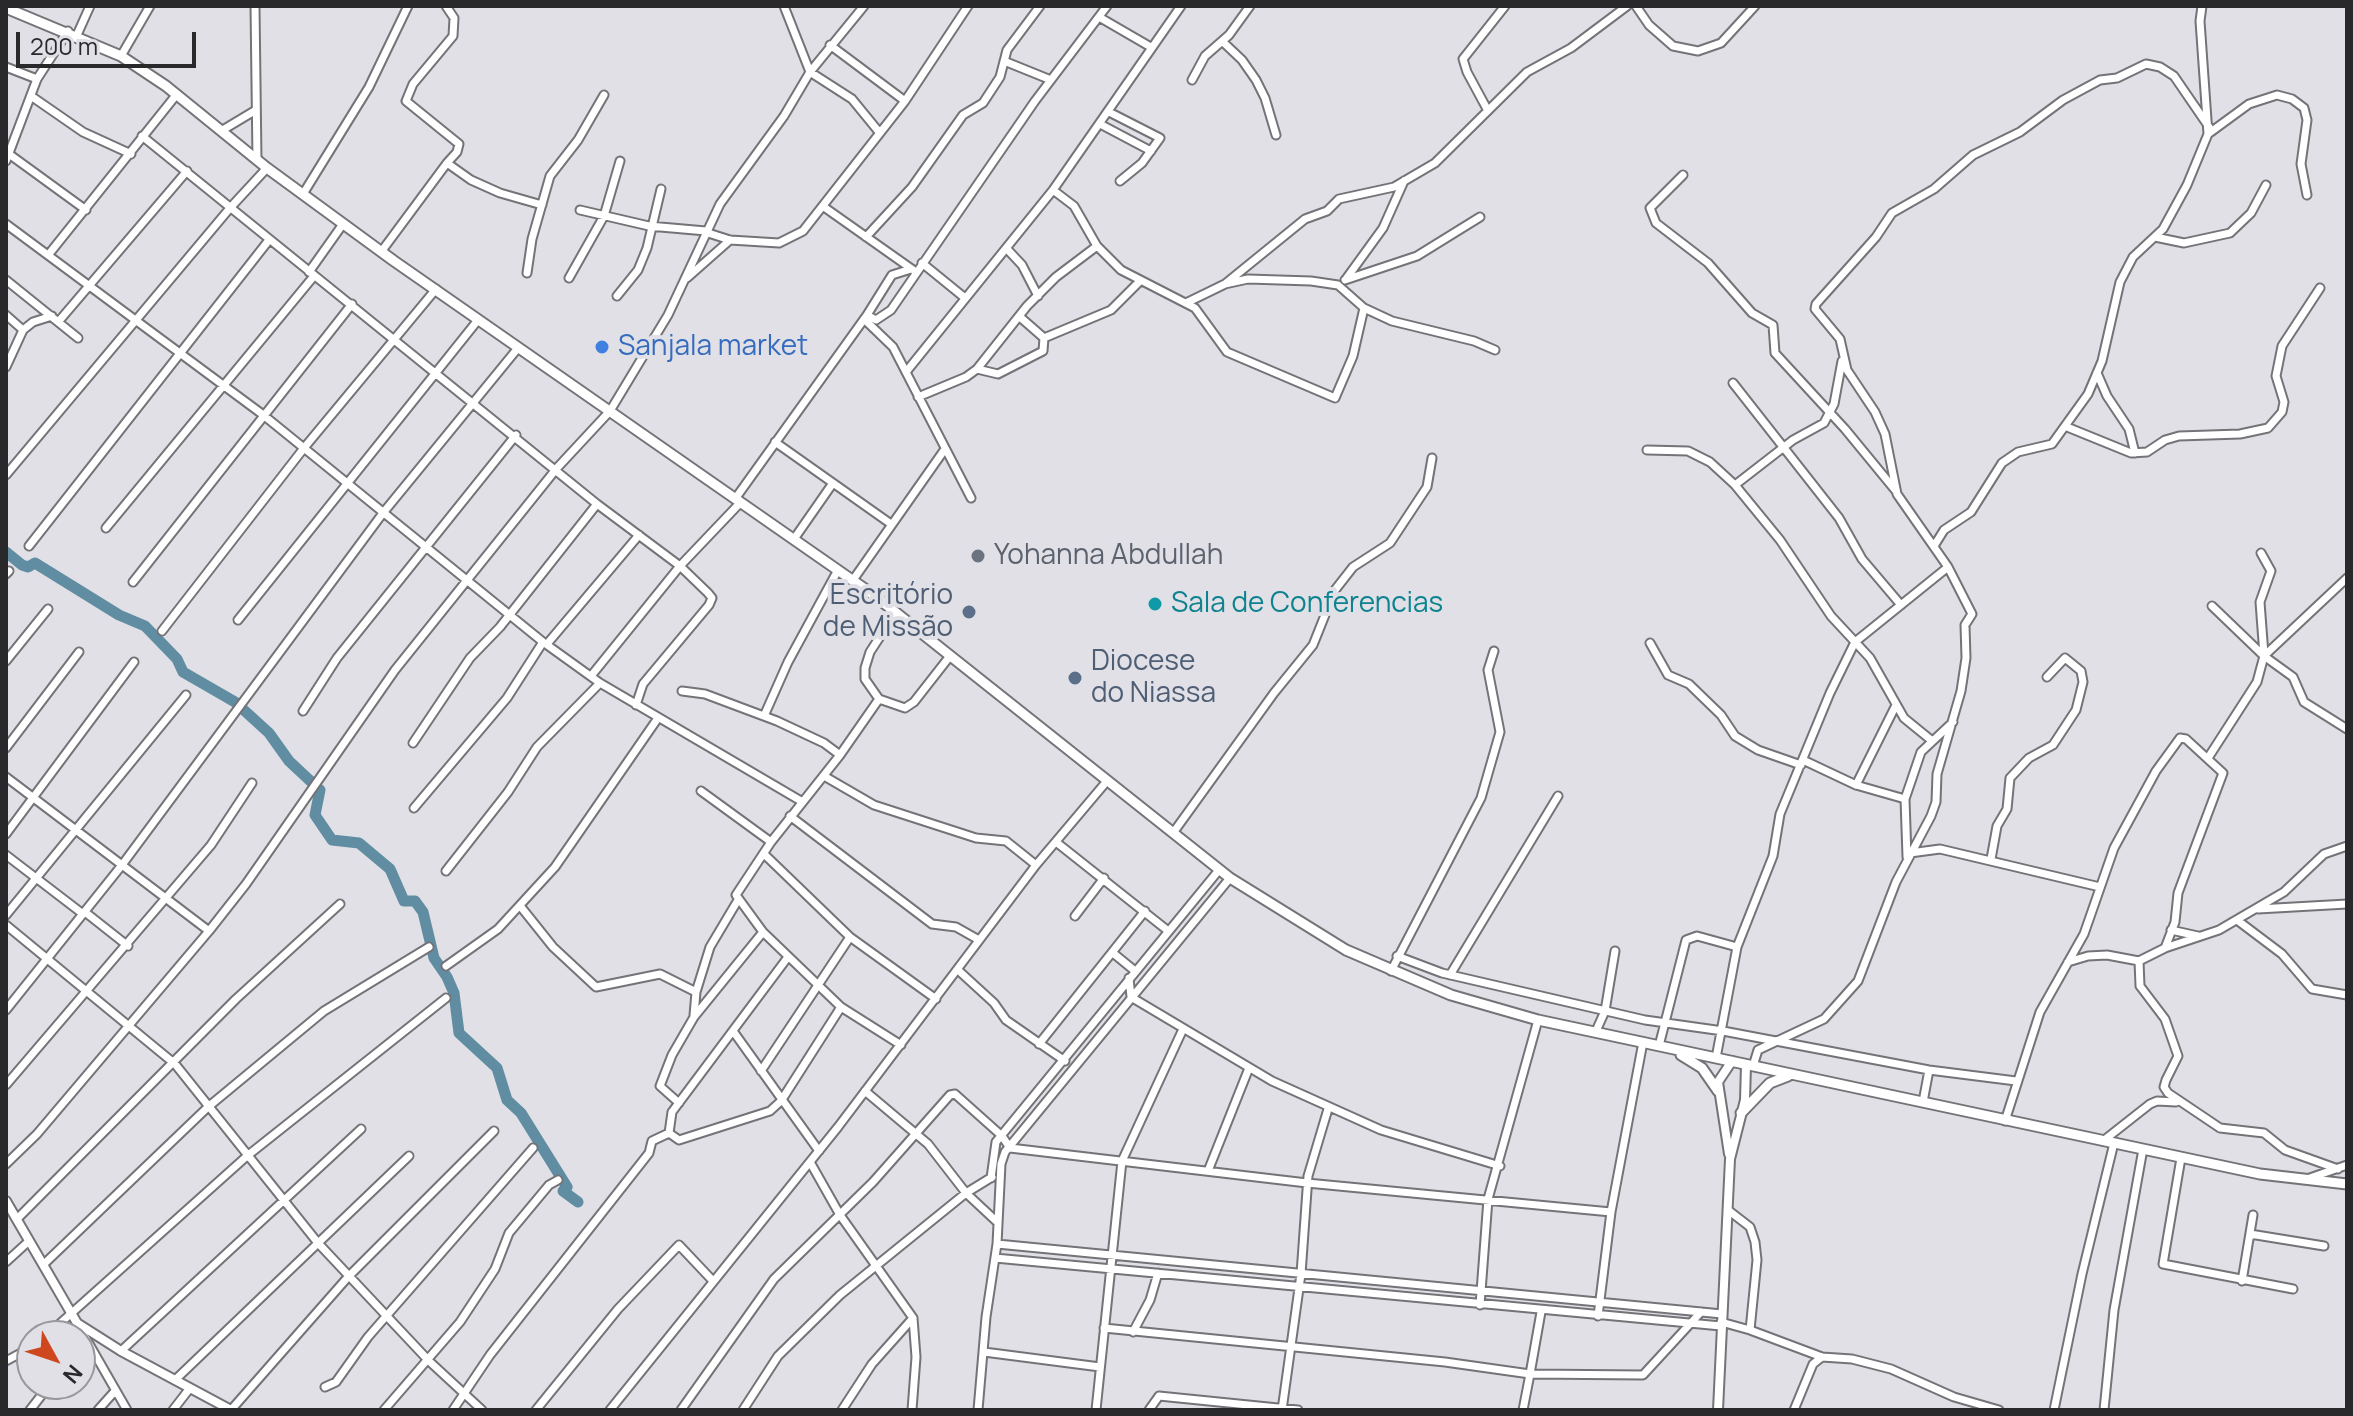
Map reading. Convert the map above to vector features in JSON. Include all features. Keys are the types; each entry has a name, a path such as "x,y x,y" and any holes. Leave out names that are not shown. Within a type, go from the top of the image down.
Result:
{"main road":[{"path":"6,8 121,56 177,94 267,168 381,252 896,612 1230,878 1305,927 1391,971 1451,995 1538,1020 2181,1158 2344,1185"},
{"path":"1663,1047 1702,1068 1718,1091"},
{"path":"1741,1113 1770,1083 1791,1075"}],"street":[{"path":"86,210 7,158 37,79 90,6"},
{"path":"121,56 150,6"},
{"path":"255,6 257,160"},
{"path":"303,194 369,87 408,6"},
{"path":"381,252 457,152 459,144 406,101 413,84 453,36 454,18 446,6"},
{"path":"784,6 810,72 852,99 879,132"},
{"path":"6,1164 37,1134 209,931 246,884 395,670 557,468 610,411 650,348 720,204 784,116 810,72 864,6"},
{"path":"580,210 706,232 730,240 779,243 803,231 905,101 968,6"},
{"path":"866,237 912,187 963,115 983,103 1000,77 1007,50 1040,6"},
{"path":"866,317 876,320 886,315 913,270 922,263 1107,6"},
{"path":"906,372 1053,190 1109,112 1149,46 1181,6"},
{"path":"1192,80 1205,56 1223,42 1250,6"},
{"path":"1487,109 1463,59 1505,6"},
{"path":"1636,6 1649,25 1673,46 1698,51 1721,43 1755,6"},
{"path":"1934,546 1944,530 1971,512 2002,463 2018,452 2052,444 2067,427 2097,373 2113,322 2120,282 2133,257 2155,237 2187,185 2208,131 2204,100 2202,6"},
{"path":"1186,303 1225,284 1305,219 1327,211 1339,199 1382,190 1435,163 1527,72 1579,43 1623,7"},
{"path":"1099,17 1149,46"},
{"path":"1223,42 1256,80 1276,135"},
{"path":"830,45 905,101"},
{"path":"1004,61 1051,80"},
{"path":"1896,492 1885,434 1843,356 1840,339 1815,309 1816,304 1876,237 1892,213 1934,189 1980,151 2020,132 2063,100 2100,80 2117,78 2146,64 2174,76 2208,131"},
{"path":"6,67 37,79"},
{"path":"49,254 177,94"},
{"path":"527,273 550,176 578,140 604,95"},
{"path":"2208,131 2262,99 2277,95 2292,99 2304,108 2307,120 2301,164 2307,195"},
{"path":"31,96 83,132 131,154"},
{"path":"221,131 256,110"},
{"path":"1109,112 1159,136 1151,151 1120,181"},
{"path":"1100,124 1151,151"},
{"path":"142,136 557,468 597,504 680,566 712,598 643,684 636,705"},
{"path":"569,278 604,216 620,161"},
{"path":"447,163 471,180 500,193 542,205"},
{"path":"6,475 267,168"},
{"path":"6,367 23,330 33,322 55,319 91,287 187,171"},
{"path":"1683,175 1652,205 1652,217 1689,251 1708,263 1752,313 1773,325 1775,353 1831,412 1896,492 1948,567 1972,614 1965,625 1966,658 1955,720 1937,774 1936,802 1909,855 1858,981 1824,1019 1758,1050 1750,1066 1730,1159 1718,1410"},
{"path":"1341,283 1383,228 1404,180"},
{"path":"2155,237 2184,243 2230,233 2251,213 2266,185"},
{"path":"617,296 638,270 654,224 661,189"},
{"path":"1053,190 1074,206 1097,246 1121,270 1202,313 1218,344 1227,352 1335,398 1353,356 1364,308"},
{"path":"824,207 913,270"},
{"path":"1225,284 1260,278 1341,283 1417,256 1480,217"},
{"path":"6,224 181,351 545,643 600,683 801,801"},
{"path":"106,528 311,274 343,224"},
{"path":"29,546 269,240"},
{"path":"684,281 730,240"},
{"path":"918,397 966,377 977,369 1038,296 1097,246"},
{"path":"1007,249 1022,265 1038,296"},
{"path":"922,263 965,298"},
{"path":"591,676 680,566 738,501 775,442 866,317 892,275 913,270"},
{"path":"6,280 78,338"},
{"path":"1044,338 1111,310 1140,281"},
{"path":"1341,283 1364,308 1392,321 1474,341 1495,350"},
{"path":"2067,427 2097,442 2135,453 2147,452 2165,440 2179,436 2240,434 2268,428 2276,421 2284,402 2276,376 2282,346 2320,288"},
{"path":"162,631 304,448 436,289"},
{"path":"133,582 262,414 352,304"},
{"path":"6,315 23,330"},
{"path":"866,317 893,347 971,498"},
{"path":"1020,317 1044,338"},
{"path":"238,620 434,370 478,320"},
{"path":"977,369 998,374 1043,351 1044,338"},
{"path":"6,1010 122,865 383,513 518,348"},
{"path":"1735,485 1783,448 1814,431 1831,412 1843,356"},
{"path":"2097,373 2107,396 2129,429 2135,453"},
{"path":"1733,383 1839,518 1862,559 1901,605"},
{"path":"303,711 337,658 516,435"},
{"path":"775,442 891,524"},
{"path":"853,580 945,449"},
{"path":"1647,450 1688,451 1710,462 1735,485 1780,540 1831,616 1870,658 1909,724 1931,740"},
{"path":"1173,833 1274,693 1313,645 1335,590 1353,567 1390,543 1427,487 1432,458"},
{"path":"794,539 833,483"},
{"path":"413,743 451,684 597,504"},
{"path":"414,808 507,698 545,643 639,535"},
{"path":"2208,758 2257,682 2264,656 2260,602 2271,571 2261,553"},
{"path":"1716,1058 1737,947 1773,856 1780,814 1855,642 1948,567"},
{"path":"764,716 788,662 838,570"},
{"path":"2264,656 2347,578"},
{"path":"2212,606 2264,656 2293,677 2304,702 2347,729"},
{"path":"6,661 48,609"},
{"path":"896,612 870,652 865,668 870,690 879,699 905,708 914,702 950,656"},
{"path":"1650,643 1668,675 1689,684 1721,715 1735,736 1758,750 1802,762 1856,785 1905,799"},
{"path":"1391,971 1481,798 1500,732 1488,670 1494,651"},
{"path":"6,748 79,652"},
{"path":"1991,859 1997,826 2007,809 2010,778 2022,763 2053,745 2076,710 2081,671 2065,658 2047,677"},
{"path":"6,834 134,662"},
{"path":"446,871 508,792 537,747 600,683"},
{"path":"682,691 705,694 764,716 824,743 840,755"},
{"path":"6,915 186,695"},
{"path":"694,1017 696,992 718,928 738,900 738,889 879,699"},
{"path":"1856,785 1896,705"},
{"path":"446,966 481,942 521,907 565,853 658,718"},
{"path":"1909,855 1905,799 1921,752 1955,720"},
{"path":"2005,1121 2040,1012 2084,934 2120,837 2175,740 2186,739 2223,773 2178,893 2165,948"},
{"path":"824,776 874,805 976,838 1006,841 1036,865"},
{"path":"6,777 169,897 209,931"},
{"path":"610,1410 819,1151 1036,865 1107,781"},
{"path":"6,1085 169,897 211,845 252,783"},
{"path":"701,791 771,842"},
{"path":"1450,975 1558,796"},
{"path":"790,816 932,924 956,927 979,940"},
{"path":"1056,842 1167,930"},
{"path":"2068,962 2107,955 2139,961 2201,936 2237,920 2284,892 2324,854 2347,846"},
{"path":"1909,855 1940,849 2100,887"},
{"path":"764,854 850,937 936,999"},
{"path":"6,855 128,946"},
{"path":"991,1178 992,1154 1002,1136 1219,870"},
{"path":"1075,916 1104,878"},
{"path":"978,1410 1005,1152 1074,1064 1230,878"},
{"path":"738,900 763,932 841,1007 901,1045"},
{"path":"2256,909 2347,902"},
{"path":"17,1219 175,1064 236,999 340,904"},
{"path":"521,907 553,947 596,987 660,974 696,992"},
{"path":"1039,1044 1145,911"},
{"path":"2237,920 2282,954 2312,989 2347,995"},
{"path":"6,925 175,1064 282,1200 348,1277 429,1361 465,1391 482,1410"},
{"path":"2171,930 2201,936"},
{"path":"679,1103 660,1086 672,1055 694,1017 763,932"},
{"path":"1663,1047 1663,1022 1686,940 1697,936 1737,947"},
{"path":"761,1071 850,937"},
{"path":"44,1264 208,1107 324,1011 429,947"},
{"path":"1596,1031 1605,1011 1615,951"},
{"path":"1113,953 1132,974 1131,997"},
{"path":"1397,956 1450,975 1605,1011 1929,1070 2016,1081"},
{"path":"669,1133 672,1112 788,957"},
{"path":"2139,961 2140,986 2162,1013 2178,1056 2164,1087 2179,1102 2220,1128 2264,1133 2285,1150 2338,1169"},
{"path":"958,970 994,1003 1006,1020 1063,1060 1074,1064"},
{"path":"1131,997 1249,1068 1328,1109 1443,1152 1500,1166"},
{"path":"62,1320 247,1156 446,998"},
{"path":"669,1133 679,1140 770,1111 781,1101 841,1007"},
{"path":"1480,1305 1488,1199 1500,1166 1538,1020"},
{"path":"1096,1410 1122,1161 1183,1029"},
{"path":"733,1031 819,1151"},
{"path":"1598,1316 1611,1212 1643,1042"},
{"path":"1730,1159 1718,1091 1720,1075 1732,1061"},
{"path":"1208,1171 1249,1068"},
{"path":"1923,1102 1929,1070"},
{"path":"865,1091 917,1133 966,1193 996,1221"},
{"path":"681,1410 774,1279 840,1215 950,1095 955,1094 1002,1136 1010,1148 1307,1183 1611,1212"},
{"path":"2054,1410 2108,1142 2150,1104 2157,1101 2179,1102"},
{"path":"1282,1408 1300,1287 1307,1183 1328,1109"},
{"path":"121,1351 361,1129"},
{"path":"96,1335 231,1410 348,1277 494,1131"},
{"path":"453,1410 649,1153 652,1141 669,1133"},
{"path":"325,1387 336,1382 386,1316 533,1148"},
{"path":"2104,1410 2114,1310 2143,1149"},
{"path":"175,1380 409,1156"},
{"path":"2181,1158 2162,1262 2166,1266 2293,1289"},
{"path":"810,1162 840,1215 913,1318 916,1357 912,1410"},
{"path":"2305,1180 2347,1165"},
{"path":"743,1410 778,1356 876,1266 966,1193 1001,1172"},
{"path":"384,1410 429,1361 495,1269 509,1233 549,1185 558,1180"},
{"path":"6,1201 76,1320"},
{"path":"1728,1210 1750,1227 1755,1242 1757,1260 1750,1330"},
{"path":"2242,1281 2253,1215"},
{"path":"2250,1234 2324,1246"},
{"path":"6,1262 29,1241"},
{"path":"997,1244 1701,1312 1822,1357 1852,1359 1891,1369 1954,1397 1999,1410"},
{"path":"536,1410 618,1309 679,1245 713,1281"},
{"path":"995,1258 1541,1312 1692,1323 1721,1321"},
{"path":"1214,1266 1215,1278"},
{"path":"1133,1332 1150,1300 1158,1273"},
{"path":"1523,1410 1541,1312"},
{"path":"1104,1328 1530,1374 1643,1375 1701,1312"},
{"path":"842,1410 872,1364 913,1318"},
{"path":"984,1352 1100,1367"},
{"path":"96,1357 127,1410"},
{"path":"1794,1410 1813,1364 1822,1357"},
{"path":"173,1410 190,1388"},
{"path":"98,1410 115,1391"},
{"path":"1149,1410 1159,1396 1298,1410"}],"waterway":[{"path":"6,552 22,565 28,567 35,563 119,615 145,626 177,659 183,672 235,702 269,733 289,761 320,790 315,815 332,840 359,843 390,869 404,901 415,901 423,912 434,958 454,993 459,1033 497,1068 507,1100 521,1113 567,1187 563,1191 578,1202"}],"place":[{"name":"Sanjala market","path":"602,347"},
{"name":"Yohanna Abdullah","path":"978,556"},
{"name":"Sala de Conferencias","path":"1155,604"},
{"name":"Escritório de Missão","path":"969,612"},
{"name":"Diocese do Niassa","path":"1075,678"}]}
